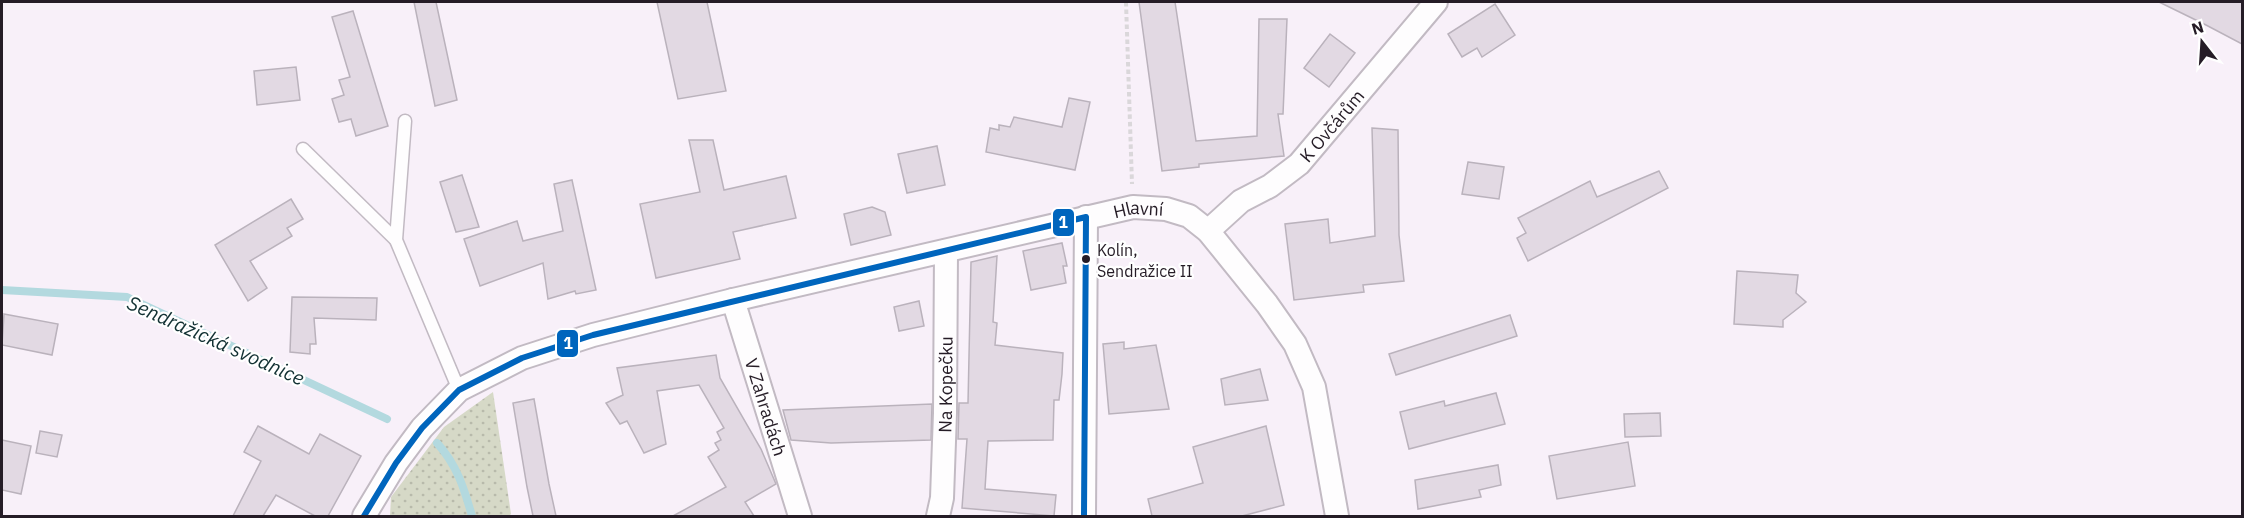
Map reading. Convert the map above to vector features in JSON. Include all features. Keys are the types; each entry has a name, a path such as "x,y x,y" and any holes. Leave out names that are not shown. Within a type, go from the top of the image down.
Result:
{"street":[{"name":"K Ovčárům","path":"1208,231 1242,201 1270,186 1299,164 1436,2"},
{"name":"Hlavní","path":"364,516 396,463 422,428 459,390 522,358 593,335 733,300 1133,207 1167,209 1189,216 1208,231 1295,344 1316,397 1337,516"},
{"path":"1084,516 1086,217"},
{"name":"Na Kopečku","path":"938,516 942,498 945,413 946,251"},
{"name":"V Zahradách","path":"733,300 800,516"}],"lane":[{"path":"396,240 405,121"},
{"path":"303,149 396,240 459,390"}],"path":[{"path":"1126,2 1133,207"}],"green space":[{"path":"493,392 511,514 509,516 390,516 391,497 444,427"}],"building":[{"path":"414,2 436,2 457,100 435,106"},
{"path":"657,2 707,2 726,91 678,99"},
{"path":"1139,2 1175,2 1196,141 1257,136 1259,19 1287,19 1283,114 1278,114 1284,156 1199,164 1199,167 1162,171"},
{"path":"2159,2 2242,2 2242,44 2206,25"},
{"path":"1495,4 1515,35 1482,57 1477,48 1462,57 1448,34"},
{"path":"353,11 388,126 356,136 351,119 339,122 332,99 344,95 339,80 350,77 332,17"},
{"path":"1330,34 1355,53 1329,87 1304,68"},
{"path":"296,67 300,100 257,105 254,71"},
{"path":"1069,98 1090,102 1075,170 986,152 990,128 999,130 999,125 1010,127 1014,117 1062,127"},
{"path":"1372,128 1398,130 1399,235 1404,281 1363,285 1364,292 1294,300 1285,224 1328,219 1330,243 1375,236"},
{"path":"689,140 713,140 724,190 786,176 796,218 733,232 740,259 656,278 640,204 700,192"},
{"path":"937,146 945,185 907,193 898,154"},
{"path":"1468,162 1504,167 1499,199 1462,194"},
{"path":"1659,171 1668,188 1528,261 1517,238 1526,233 1518,218 1590,181 1597,197"},
{"path":"462,175 479,227 456,232 440,182"},
{"path":"572,180 596,290 576,294 575,291 548,299 543,263 480,286 464,239 517,221 523,241 563,231 554,184"},
{"path":"291,199 303,219 287,228 292,236 250,261 267,288 248,301 215,245"},
{"path":"872,207 885,212 891,235 851,245 844,214"},
{"path":"1062,243 1067,266 1063,266 1066,283 1031,290 1023,251"},
{"path":"997,256 993,322 997,323 995,345 1063,353 1062,374 1059,400 1054,400 1053,440 988,441 985,489 1056,495 1054,516 962,508 967,439 958,439 959,403 968,403 971,262"},
{"path":"1737,271 1798,275 1796,293 1806,302 1783,320 1783,327 1734,324"},
{"path":"292,297 377,298 376,320 314,318 316,344 310,344 310,354 290,352"},
{"path":"919,301 924,326 899,331 894,307"},
{"path":"4,314 58,324 52,355 2,345"},
{"path":"1510,315 1517,336 1396,375 1389,354"},
{"path":"1124,342 1124,349 1156,345 1169,409 1109,414 1103,344"},
{"path":"716,355 720,378 761,449 776,484 745,502 754,516 673,516 726,487 708,457 719,450 715,443 721,440 717,432 724,428 699,385 657,391 666,444 644,453 627,421 620,424 606,403 623,395 617,368"},
{"path":"1260,369 1268,400 1225,405 1221,379"},
{"path":"1496,393 1505,424 1409,449 1400,412 1444,401 1445,406"},
{"path":"534,399 556,516 533,516 527,487 513,403"},
{"path":"932,404 931,440 831,443 791,440 783,410"},
{"path":"1660,413 1661,436 1625,437 1624,414"},
{"path":"258,426 309,454 320,434 361,456 328,516 315,516 276,495 263,516 233,516 261,461 244,452"},
{"path":"1266,426 1284,505 1242,516 1152,516 1148,499 1203,483 1193,447"},
{"path":"40,431 62,435 57,457 36,453"},
{"path":"2,440 31,446 21,494 2,490"},
{"path":"1628,442 1635,486 1557,499 1549,456"},
{"path":"1498,465 1501,485 1479,490 1481,497 1418,509 1415,480"}],"waterway":[{"name":"Sendražická svodnice","path":"2,290 127,297 387,419"},
{"name":"Sendražická svodnice","path":"437,443 455,468 472,516"}],"transit line":[{"name":"1","path":"364,516 396,463 422,428 459,390 522,358 593,335 1086,217 1084,516"}],"place":[{"name":"Kolín, Sendražice II","path":"1086,259"}]}
